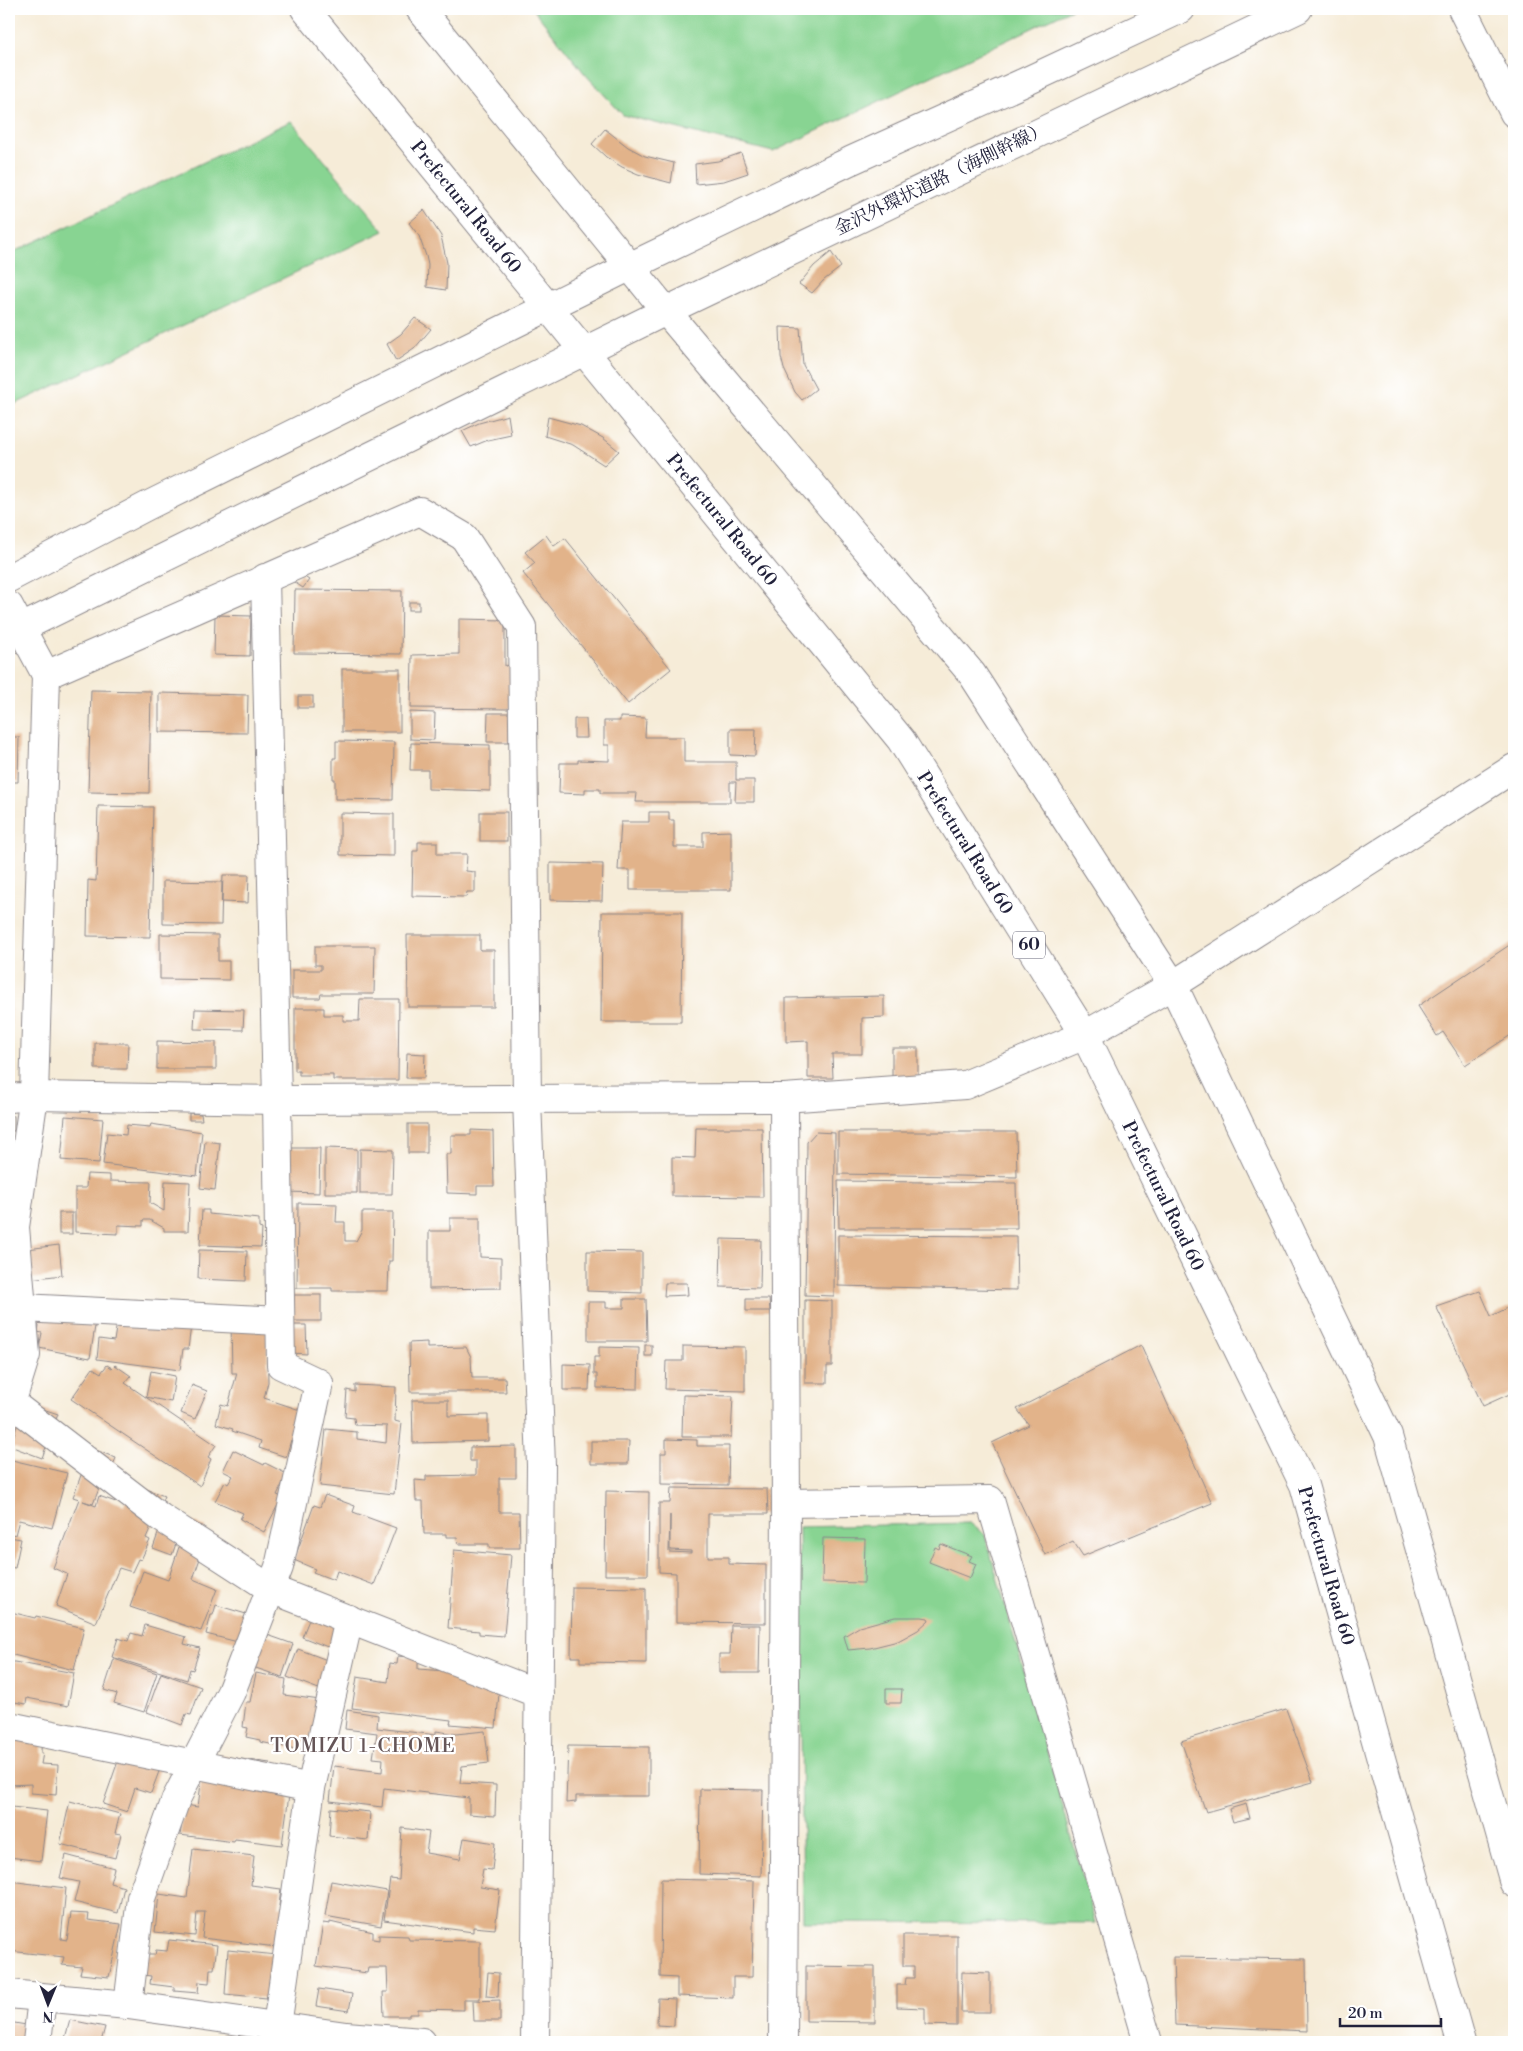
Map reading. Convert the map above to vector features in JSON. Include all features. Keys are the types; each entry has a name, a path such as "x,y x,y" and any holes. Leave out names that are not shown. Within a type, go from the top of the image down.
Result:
{"street":[{"name":"Prefectural Road 60","path":"305,9 901,740 1085,1035 1304,1485 1461,2042"},
{"path":"420,9 666,311 972,674 1173,985 1388,1436 1514,1883"},
{"path":"9,578 147,506 548,306 850,161 1027,82 1181,9"},
{"name":"金沢外環状道路（海側幹線）","path":"13,623 585,352 666,311 1298,9"},
{"path":"1462,9 1514,113"},
{"path":"46,676 420,511 464,537 522,627 527,1100 541,1465 535,2042"},
{"path":"128,2005 141,1898 176,1799 231,1692 279,1567 320,1383 282,1365 278,1100 265,578"},
{"path":"13,623 46,676 15,1227 26,1355 10,1404 160,1517 271,1589 538,1694"},
{"path":"21,1097 278,1100 784,1098 965,1085 1085,1035 1173,985 1513,772"},
{"path":"783,2042 786,1503 784,1098"},
{"path":"22,1308 280,1320"},
{"path":"786,1503 990,1500 1148,2042"},
{"path":"277,2026 312,1788 350,1619"},
{"path":"9,1726 312,1788"},
{"path":"9,1994 128,2005 277,2026 346,2039 422,2042"},
{"path":"37,2042 42,1998"}],"green space":[{"path":"533,9 1072,9 773,152 623,115 585,74"},
{"path":"291,121 384,231 9,407 9,254"},
{"path":"970,1523 985,1535 1096,1923 803,1922 799,1527"}],"building":[{"path":"605,129 628,147 645,156 674,163 671,183 638,174 606,157 592,144"},
{"path":"741,153 748,173 724,181 696,184 695,164 718,161"},
{"path":"424,210 441,236 447,263 446,290 427,287 428,265 426,256 419,236 409,223"},
{"path":"831,252 841,267 824,280 812,293 799,284 814,266"},
{"path":"415,318 431,329 414,349 396,361 387,344 401,334"},
{"path":"780,327 800,328 803,365 816,389 802,400 795,392 784,369 781,357"},
{"path":"508,415 511,435 488,440 471,447 462,431 479,423"},
{"path":"548,417 581,426 603,438 619,451 604,465 573,445 545,436"},
{"path":"546,535 554,546 565,538 671,669 628,704 523,573 535,563 525,552"},
{"path":"300,574 309,580 303,588 294,582"},
{"path":"295,590 402,591 401,654 294,653"},
{"path":"409,602 419,602 419,610 409,610"},
{"path":"215,615 251,616 250,656 214,655"},
{"path":"459,619 505,620 505,666 510,665 510,709 411,708 412,655 459,654"},
{"path":"342,669 400,669 400,732 342,732"},
{"path":"91,690 151,691 149,793 88,792"},
{"path":"159,693 248,695 247,733 159,732"},
{"path":"298,696 313,696 313,708 298,708"},
{"path":"410,712 435,713 434,740 410,739"},
{"path":"488,713 511,713 511,742 487,742"},
{"path":"620,717 646,718 645,737 684,737 684,762 736,762 736,780 754,780 754,802 735,802 736,782 730,782 730,802 636,802 637,793 600,793 600,789 585,789 585,794 559,793 560,763 578,763 578,760 609,761 609,745 604,745 604,721 620,721"},
{"path":"574,719 586,719 587,738 574,738"},
{"path":"730,729 756,729 755,756 730,755"},
{"path":"9,737 19,737 18,782 9,782"},
{"path":"336,741 394,742 393,800 335,799 333,758 336,758"},
{"path":"411,743 490,745 490,791 428,789 428,770 410,770"},
{"path":"98,806 153,807 150,937 87,936 88,880 96,881"},
{"path":"480,812 507,812 507,841 480,841"},
{"path":"649,812 669,812 669,820 674,820 674,847 703,847 703,832 731,831 731,890 630,890 630,870 618,870 621,822 649,822"},
{"path":"340,813 394,814 394,856 340,855"},
{"path":"418,842 437,842 437,854 467,854 466,871 475,872 475,892 467,892 466,897 412,896 413,851 418,851"},
{"path":"550,863 603,864 602,901 550,900"},
{"path":"223,875 249,875 248,903 222,902"},
{"path":"163,881 222,882 221,925 163,924"},
{"path":"602,912 682,912 681,1022 601,1022"},
{"path":"160,934 218,935 218,961 229,961 229,980 160,979"},
{"path":"407,935 480,935 480,950 494,950 494,1007 408,1007"},
{"path":"1514,942 1514,1033 1465,1065 1443,1032 1437,1036 1418,1006"},
{"path":"315,946 375,946 374,994 321,994 320,998 292,998 292,970 321,970 321,965 315,965"},
{"path":"884,996 884,1017 862,1018 862,1054 832,1054 833,1078 808,1078 808,1041 786,1042 786,998"},
{"path":"360,999 399,999 398,1080 333,1080 333,1075 299,1075 299,1071 295,1071 295,1008 324,1008 324,1015 343,1015 343,1021 359,1021"},
{"path":"9,1002 11,1002 11,1063 9,1063"},
{"path":"195,1009 244,1010 243,1030 194,1029"},
{"path":"157,1041 216,1042 216,1069 157,1069"},
{"path":"95,1043 128,1043 127,1069 95,1069"},
{"path":"892,1048 918,1048 918,1078 892,1078"},
{"path":"407,1053 425,1054 424,1078 406,1078"},
{"path":"189,1113 201,1114 202,1120 189,1120"},
{"path":"9,1116 14,1116 14,1131 9,1131"},
{"path":"65,1116 103,1119 99,1163 61,1160"},
{"path":"151,1124 202,1132 197,1176 103,1164 107,1133 126,1135 127,1125 150,1127"},
{"path":"408,1124 427,1124 427,1153 408,1153"},
{"path":"696,1128 762,1128 763,1197 672,1196 672,1157 695,1158"},
{"path":"471,1130 493,1131 494,1186 477,1186 477,1194 447,1193 446,1154 451,1154 451,1135 471,1135"},
{"path":"816,1132 835,1133 834,1296 805,1295 807,1142"},
{"path":"838,1132 1016,1132 1017,1177 838,1174"},
{"path":"9,1140 15,1141 14,1161 9,1161"},
{"path":"205,1141 220,1143 215,1190 200,1188"},
{"path":"288,1148 320,1148 319,1193 287,1192"},
{"path":"325,1148 357,1149 357,1193 325,1193"},
{"path":"360,1149 393,1150 392,1194 360,1194"},
{"path":"87,1174 110,1175 110,1181 151,1182 150,1203 164,1211 165,1181 190,1182 188,1231 164,1231 164,1228 150,1220 143,1220 143,1226 118,1225 118,1234 75,1232 75,1188 86,1188"},
{"path":"838,1181 1016,1183 1017,1228 839,1228"},
{"path":"298,1203 337,1204 336,1222 345,1222 345,1241 356,1241 362,1230 362,1212 393,1212 392,1261 389,1261 388,1291 332,1291 332,1288 297,1288"},
{"path":"202,1210 209,1210 209,1214 259,1219 259,1228 262,1229 261,1247 200,1245"},
{"path":"59,1213 72,1213 72,1234 59,1234"},
{"path":"450,1218 480,1218 480,1257 501,1258 501,1288 429,1289 429,1231 450,1231"},
{"path":"838,1235 1016,1236 1017,1290 838,1286"},
{"path":"721,1239 761,1240 760,1288 720,1287"},
{"path":"59,1245 62,1275 30,1279 27,1249"},
{"path":"199,1250 247,1251 246,1281 198,1279"},
{"path":"587,1251 642,1252 642,1293 587,1291"},
{"path":"665,1283 687,1283 688,1295 664,1296"},
{"path":"1480,1291 1491,1316 1514,1305 1514,1392 1483,1406 1436,1306"},
{"path":"291,1295 321,1295 321,1321 291,1321"},
{"path":"624,1299 646,1299 647,1341 588,1341 588,1302 606,1302 606,1308 624,1308"},
{"path":"746,1299 769,1299 770,1311 746,1311"},
{"path":"805,1300 832,1301 832,1366 827,1366 827,1383 805,1383"},
{"path":"32,1309 96,1320 90,1358 39,1348 42,1333 38,1332 39,1325 33,1325"},
{"path":"119,1309 192,1318 188,1349 183,1349 180,1370 97,1359 99,1339 114,1341"},
{"path":"231,1322 267,1324 268,1382 264,1398 300,1410 295,1425 299,1426 295,1441 291,1440 286,1457 259,1448 261,1441 216,1424 221,1404 228,1406 237,1373 232,1373"},
{"path":"291,1325 306,1325 307,1354 290,1353"},
{"path":"427,1342 427,1348 466,1347 471,1357 472,1378 505,1378 506,1392 410,1392 409,1343"},
{"path":"645,1345 652,1345 652,1356 645,1356"},
{"path":"1141,1345 1212,1503 1083,1556 1073,1541 1045,1555 992,1443 1029,1425 1017,1409"},
{"path":"683,1346 745,1347 745,1391 665,1389 666,1361 683,1361"},
{"path":"599,1347 639,1348 638,1389 597,1388 597,1374 594,1374 594,1357 599,1357"},
{"path":"563,1364 590,1365 589,1390 563,1390"},
{"path":"107,1365 112,1368 115,1365 131,1376 125,1383 216,1445 208,1457 211,1459 200,1486 71,1399 93,1368 101,1373"},
{"path":"151,1371 175,1376 171,1402 146,1397"},
{"path":"192,1385 207,1391 195,1419 181,1413"},
{"path":"355,1385 396,1387 395,1421 402,1423 394,1494 320,1486 326,1429 357,1432 357,1439 386,1443 387,1426 355,1425 354,1418 345,1417 347,1390 355,1392"},
{"path":"683,1395 733,1396 731,1437 682,1437"},
{"path":"412,1400 448,1400 448,1416 488,1415 488,1441 413,1443"},
{"path":"25,1403 58,1414 42,1458 10,1446"},
{"path":"666,1439 697,1440 697,1446 729,1446 728,1485 661,1484 661,1453 666,1453"},
{"path":"591,1441 629,1441 628,1464 591,1464"},
{"path":"516,1446 516,1478 499,1478 499,1512 519,1512 520,1548 489,1548 489,1544 458,1544 457,1537 446,1537 446,1534 424,1534 423,1501 416,1501 415,1480 426,1481 426,1476 476,1475 476,1461 470,1461 470,1447"},
{"path":"91,1448 116,1458 106,1482 102,1481 93,1504 83,1501 96,1506 99,1496 124,1505 132,1483 164,1496 146,1538 150,1540 141,1560 138,1559 132,1572 119,1568 96,1623 56,1606 67,1574 53,1568 79,1499 73,1497"},
{"path":"233,1450 287,1474 277,1495 282,1497 264,1532 240,1519 243,1513 215,1501 225,1482 228,1484 233,1476 223,1471"},
{"path":"12,1460 67,1473 52,1528 19,1520 15,1535 9,1533 9,1472"},
{"path":"671,1488 767,1489 768,1514 708,1514 708,1557 729,1557 729,1564 766,1565 766,1623 676,1622 676,1573 659,1572 659,1503 670,1503","holes":["670,1515 670,1550 691,1551 691,1553 669,1552"]},
{"path":"606,1491 649,1492 648,1575 605,1575"},
{"path":"325,1495 355,1506 353,1512 396,1528 374,1585 337,1571 334,1580 313,1572 315,1569 294,1560 314,1505 320,1507"},
{"path":"192,1522 205,1527 201,1540 206,1541 193,1579 217,1589 201,1631 130,1607 143,1571 168,1580 183,1535"},
{"path":"160,1528 179,1535 172,1555 153,1548"},
{"path":"9,1537 21,1539 15,1568 9,1567"},
{"path":"823,1538 865,1539 864,1583 822,1582"},
{"path":"941,1544 972,1556 969,1561 976,1564 970,1578 929,1562 935,1547 939,1549"},
{"path":"454,1550 511,1555 504,1636 479,1634 479,1631 448,1628"},
{"path":"572,1587 646,1588 646,1663 580,1662 580,1657 571,1657"},
{"path":"318,1598 354,1613 338,1651 302,1637"},
{"path":"216,1605 246,1614 238,1642 206,1634"},
{"path":"11,1612 84,1628 74,1670 9,1654 11,1643 9,1643 9,1622"},
{"path":"895,1617 922,1617 929,1620 918,1630 898,1641 870,1648 848,1650 844,1636 859,1627"},
{"path":"145,1625 186,1637 184,1644 200,1648 193,1670 190,1669 187,1680 112,1657 118,1638 128,1641 131,1633 142,1636"},
{"path":"731,1625 760,1625 759,1673 719,1673 719,1654 730,1654"},
{"path":"262,1633 293,1644 282,1677 250,1666"},
{"path":"298,1649 335,1663 324,1691 287,1677"},
{"path":"398,1656 418,1658 418,1669 461,1672 500,1681 496,1728 450,1724 451,1720 352,1708 357,1677 388,1682 390,1663 397,1664"},
{"path":"114,1659 157,1673 144,1712 114,1703 117,1694 104,1690"},
{"path":"9,1661 74,1673 68,1706 27,1698 26,1704 9,1701"},
{"path":"161,1673 201,1687 191,1715 186,1714 182,1725 147,1712"},
{"path":"256,1673 286,1679 284,1695 327,1701 316,1753 260,1742 260,1740 246,1737 248,1728 243,1727 246,1702 250,1702"},
{"path":"886,1689 902,1689 901,1703 886,1703"},
{"path":"1286,1709 1313,1782 1206,1812 1181,1741"},
{"path":"347,1710 378,1715 377,1728 436,1735 436,1731 456,1734 485,1731 489,1763 462,1766 460,1783 496,1785 495,1816 469,1814 469,1798 384,1788 382,1807 330,1801 334,1766 382,1772 383,1759 373,1758 377,1733 345,1729"},
{"path":"9,1730 42,1732 41,1753 43,1753 41,1764 58,1765 56,1795 31,1793 31,1784 9,1785"},
{"path":"124,1744 164,1758 151,1793 135,1788 127,1812 103,1804"},
{"path":"568,1746 649,1747 649,1796 576,1796 576,1802 566,1803"},
{"path":"213,1755 270,1763 267,1782 289,1795 282,1845 235,1839 234,1842 180,1835 185,1805 198,1807 202,1775"},
{"path":"700,1789 763,1790 761,1876 699,1874"},
{"path":"70,1801 120,1814 115,1833 121,1834 115,1858 60,1844"},
{"path":"1246,1804 1250,1818 1233,1822 1229,1809"},
{"path":"12,1807 47,1811 41,1861 9,1857"},
{"path":"331,1808 370,1812 368,1840 329,1836"},
{"path":"402,1828 429,1832 426,1853 460,1859 464,1838 495,1843 492,1870 483,1869 480,1887 500,1890 495,1929 473,1927 473,1932 384,1920 390,1879 399,1880"},
{"path":"193,1849 254,1856 251,1885 281,1889 279,1906 298,1908 293,1949 202,1938 205,1912 197,1912 195,1936 155,1932 159,1894 187,1898"},
{"path":"66,1855 114,1868 110,1883 124,1887 118,1913 74,1902 79,1882 60,1878"},
{"path":"661,1879 754,1881 752,1977 733,1977 733,1998 677,1996 677,1978 660,1977"},
{"path":"9,1881 66,1888 61,1939 67,1940 71,1913 89,1914 88,1920 121,1924 109,1977 80,1974 82,1967 62,1965 64,1957 9,1951"},
{"path":"331,1881 387,1891 381,1926 325,1916"},
{"path":"330,1922 373,1932 373,1939 379,1940 379,1935 408,1936 409,1940 480,1941 480,1999 464,1999 464,2010 418,2009 418,2014 409,2014 409,2016 384,2016 383,1992 388,1992 387,1968 368,1968 367,1973 316,1966 323,1923 330,1924"},
{"path":"903,1935 957,1935 957,2026 925,2025 925,2008 897,2007 897,1985 905,1985 906,1978 914,1978 914,1966 903,1966"},
{"path":"169,1940 217,1945 214,1969 210,1969 209,1983 199,1982 198,1993 174,1991 174,1987 150,1984 151,1976 143,1975 146,1955 155,1955 156,1950 167,1951"},
{"path":"228,1950 286,1956 277,1999 225,1994"},
{"path":"1173,1957 1306,1959 1307,2031 1175,2025"},
{"path":"806,1966 875,1967 875,2022 806,2021"},
{"path":"488,1972 499,1973 498,1997 486,1996"},
{"path":"962,1972 990,1973 990,2012 961,2012"},
{"path":"319,1989 352,1994 349,2011 316,2006"},
{"path":"658,1998 675,1999 674,2026 657,2025"},
{"path":"500,2000 500,2021 474,2021 473,2001"},
{"path":"70,2020 105,2027 101,2042 64,2042"},
{"path":"9,2022 26,2025 39,2042 9,2042"}],"district":[{"name":"TOMIZU 1-CHOME","path":"363,1746"}]}
